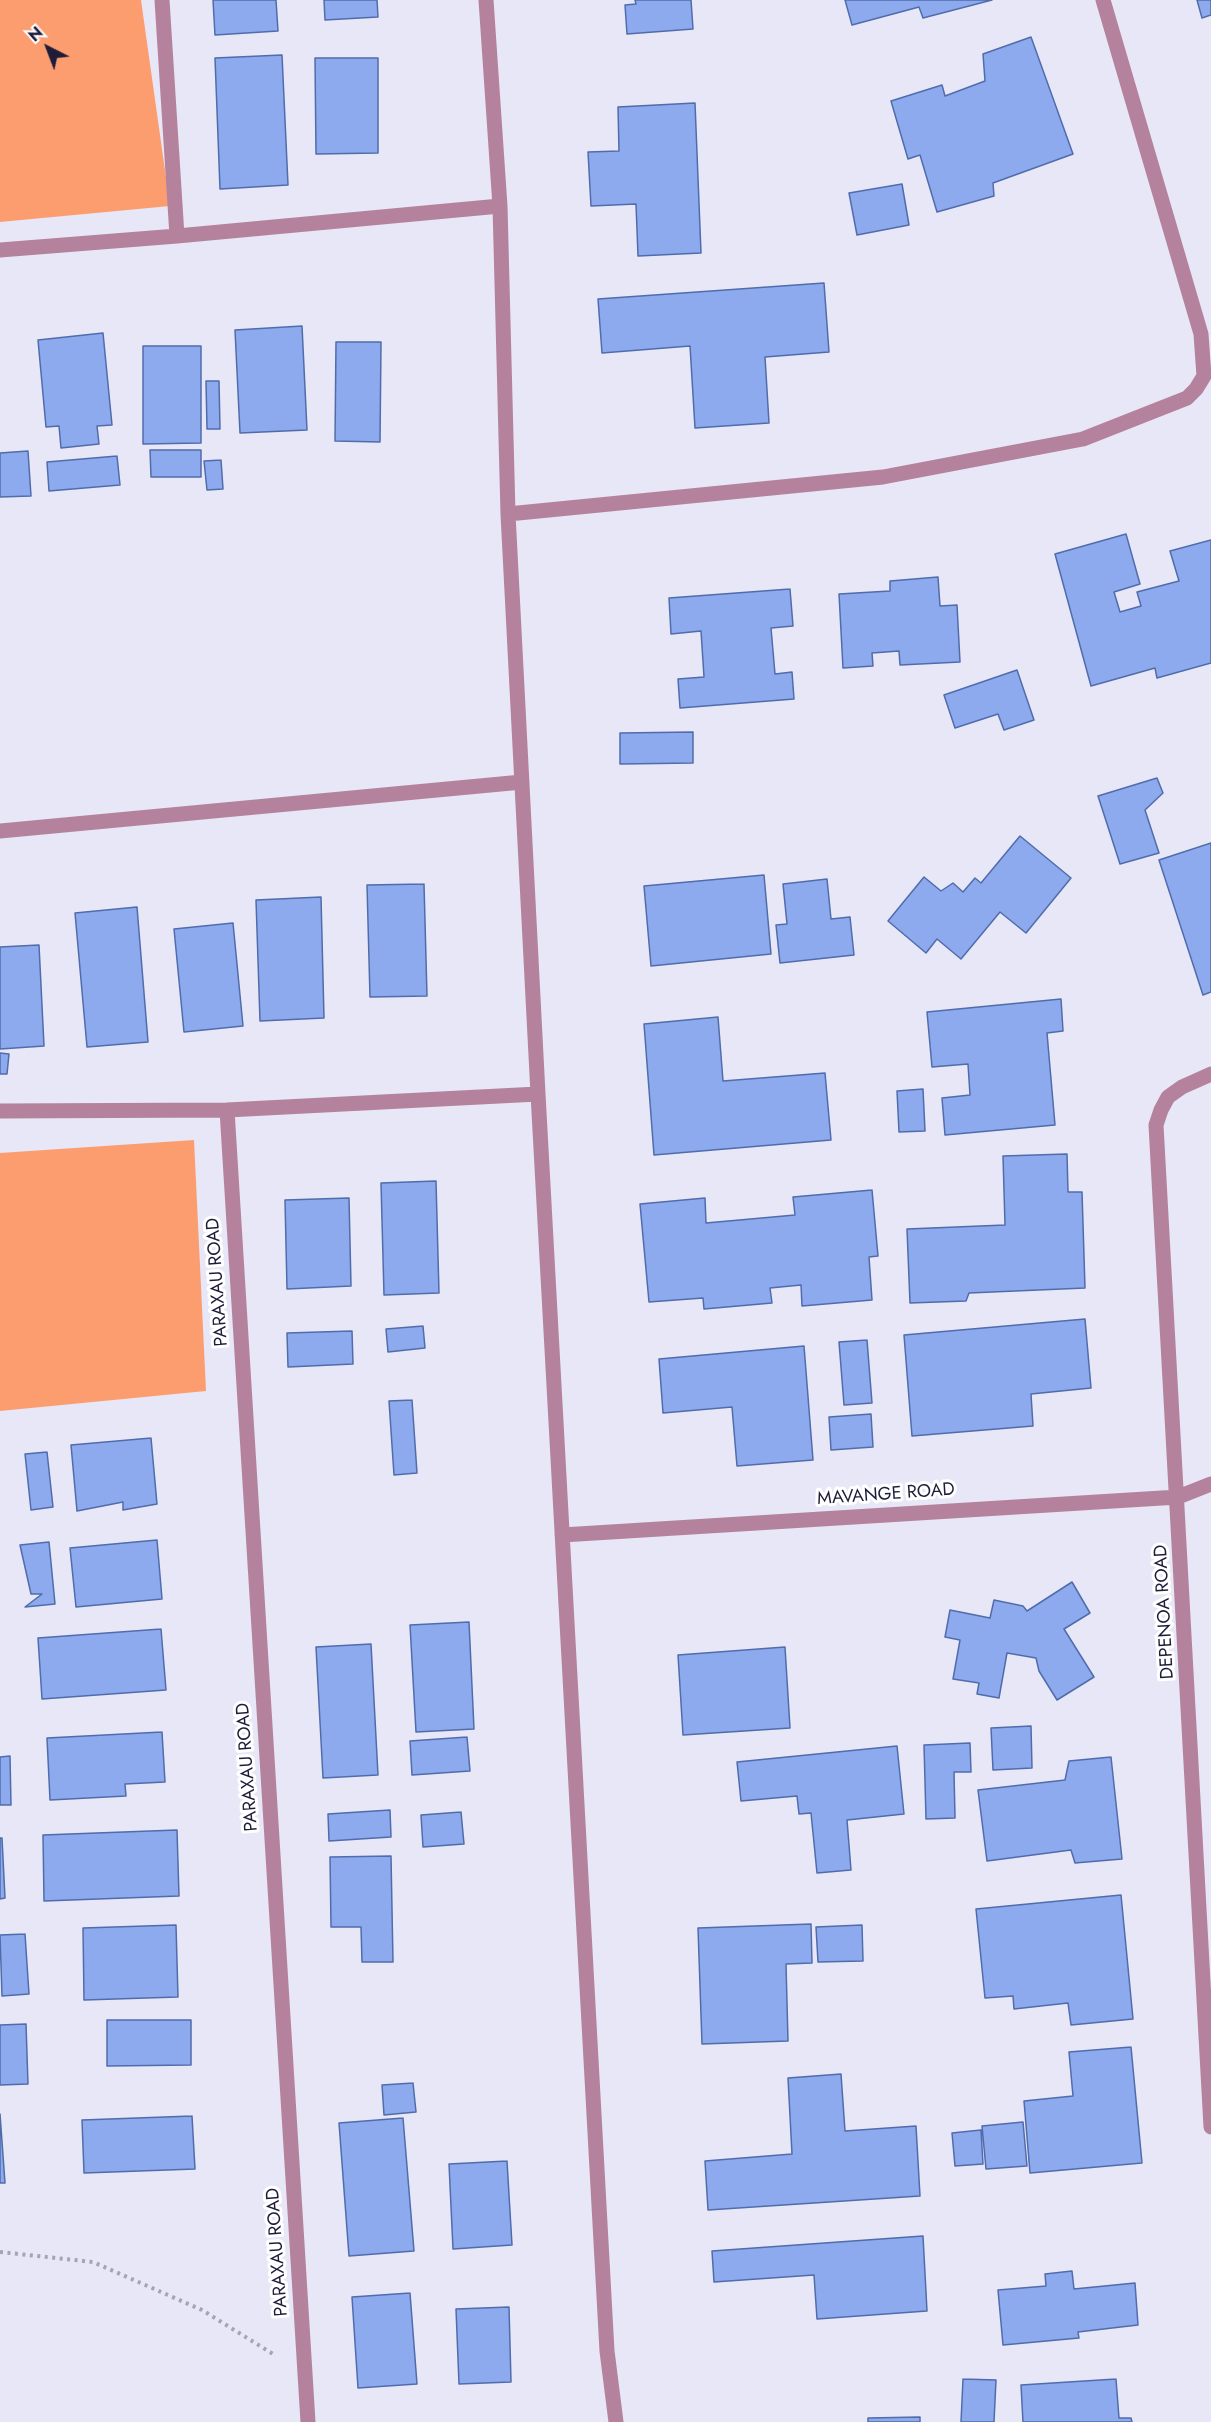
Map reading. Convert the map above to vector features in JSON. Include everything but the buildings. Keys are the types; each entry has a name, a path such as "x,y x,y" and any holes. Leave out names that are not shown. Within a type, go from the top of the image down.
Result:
{"street":[{"path":"162,0 177,236"},
{"path":"486,0 500,206 508,514 538,1094 607,2351 616,2422"},
{"path":"508,514 883,477 1083,439 1187,398 1204,376 1201,334 1103,0"},
{"path":"0,250 500,206"},
{"path":"0,831 522,782"},
{"name":"DEPENOA ROAD","path":"1211,1074 1182,1087 1168,1098 1156,1125 1211,2127"},
{"path":"0,1112 226,1110 538,1094"},
{"name":"PARAXAU ROAD","path":"226,1110 308,2422"},
{"name":"MAVANGE ROAD","path":"562,1534 1178,1497 1211,1484"}],"path":[{"path":"0,2252 93,2262 202,2310 273,2355 305,2384"}],"shaded area":[{"path":"0,0 141,0 170,206 0,222"},
{"path":"194,1140 206,1391 0,1411 0,1153"}]}
